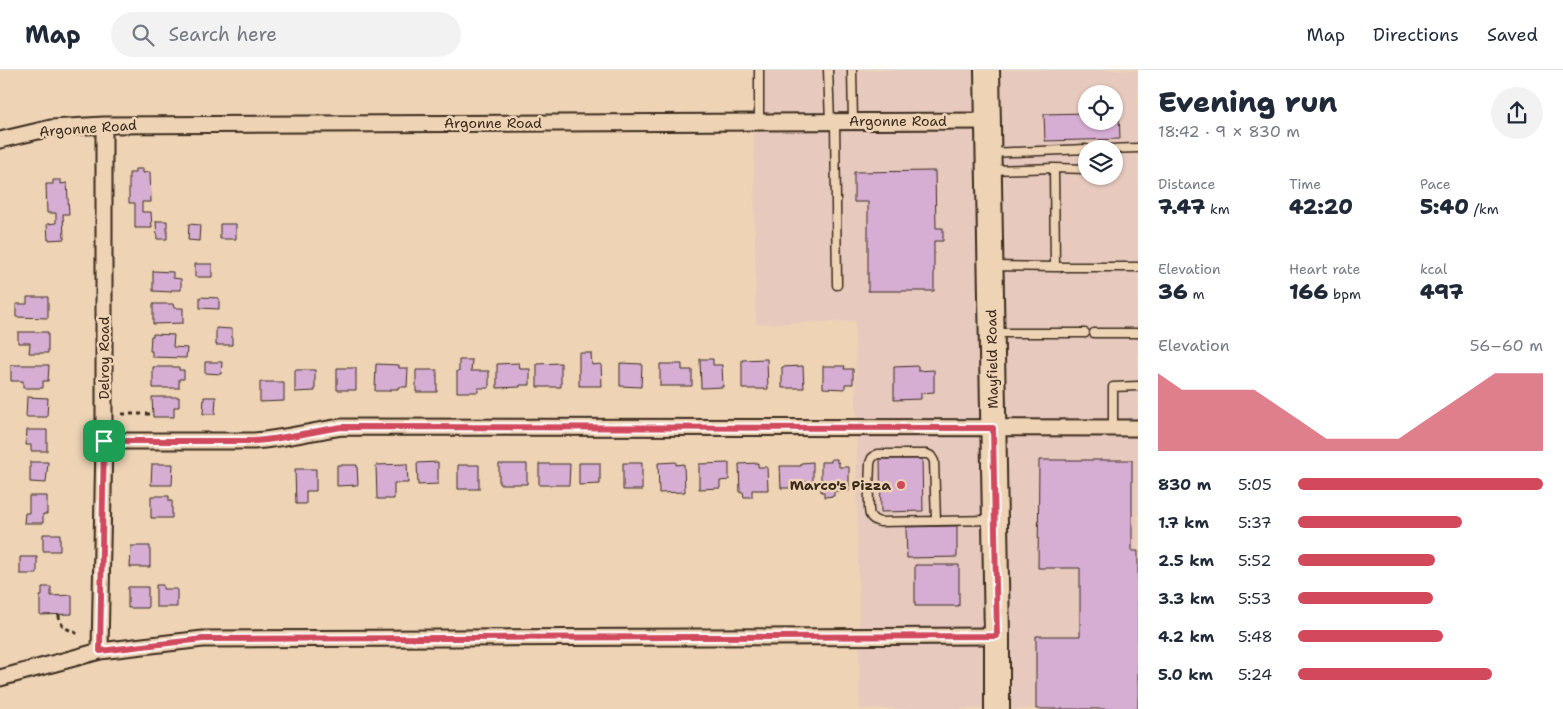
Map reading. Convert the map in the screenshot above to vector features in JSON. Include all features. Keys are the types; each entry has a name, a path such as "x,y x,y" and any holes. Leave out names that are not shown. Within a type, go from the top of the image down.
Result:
{"main road":[{"name":"Mayfield Road","path":"987,70 997,709"}],"street":[{"name":"Argonne Road","path":"0,140 51,128 104,125 988,121"},
{"name":"Delroy Road","path":"100,651 104,441 104,125"},
{"path":"104,441 276,440 317,430 342,427 1138,428"},
{"path":"0,678 100,651 203,639 997,636"}],"lane":[{"path":"759,70 759,122"},
{"path":"828,70 832,122 837,285"},
{"path":"852,70 853,122"},
{"path":"1123,148 1138,148"},
{"path":"988,161 1078,151"},
{"path":"988,161 1078,169"},
{"path":"1054,168 1055,267"},
{"path":"990,266 1138,266"},
{"path":"992,333 1085,333"},
{"path":"1094,333 1138,334"},
{"path":"1112,428 1113,386 1138,386"},
{"path":"936,521 934,461 931,456 927,454 877,454 872,458 870,463 869,507 870,514 874,520 880,522 995,520"}],"path":[{"path":"122,414 153,414"},
{"path":"59,615 62,626 78,634"}],"shaded area":[{"path":"753,70 1138,70 1138,709 860,709 855,321 756,324"}],"building":[{"path":"1078,113 1078,130 1120,130 1120,139 1045,141 1044,114"},
{"path":"135,169 143,169 143,173 150,172 151,202 142,202 142,212 151,212 152,228 135,228 135,203 129,203 129,173 135,173"},
{"path":"935,171 936,228 943,228 943,241 934,241 934,291 868,291 868,202 854,202 854,172"},
{"path":"53,180 61,180 61,184 67,183 69,214 63,214 64,239 48,240 47,224 56,223 56,213 47,213 46,184 53,184"},
{"path":"156,221 167,221 167,239 157,239"},
{"path":"189,224 200,225 199,241 188,240"},
{"path":"220,224 236,224 236,239 220,239"},
{"path":"195,264 212,264 212,277 195,277"},
{"path":"153,271 173,272 173,278 181,279 181,290 171,290 171,292 153,291"},
{"path":"27,297 48,297 48,318 16,317 16,304 27,304"},
{"path":"200,297 219,298 219,309 200,308"},
{"path":"153,304 173,304 174,308 183,308 183,323 153,324"},
{"path":"216,328 232,329 232,345 216,345"},
{"path":"18,332 48,332 48,353 29,353 30,343 18,343"},
{"path":"153,334 174,335 173,347 187,348 186,358 152,357 152,351 150,351 151,336"},
{"path":"579,353 591,353 592,365 601,364 602,386 579,386"},
{"path":"700,359 713,359 713,365 722,365 723,387 701,388"},
{"path":"767,359 768,389 742,389 742,360"},
{"path":"459,360 472,360 471,371 489,371 489,388 478,388 478,392 457,392"},
{"path":"205,362 222,362 221,374 205,373"},
{"path":"519,363 520,369 530,369 530,385 497,388 497,364"},
{"path":"561,363 561,387 537,387 537,364"},
{"path":"620,363 642,364 641,387 620,386"},
{"path":"376,364 399,365 399,368 408,368 407,387 398,387 398,389 390,389 390,391 375,391"},
{"path":"660,364 682,364 682,370 692,370 692,386 660,386"},
{"path":"11,365 49,365 48,381 43,381 43,388 23,388 23,381 11,381"},
{"path":"803,366 804,388 782,388 782,367"},
{"path":"823,366 845,366 844,369 853,369 853,384 845,384 845,389 823,388"},
{"path":"918,366 918,371 934,370 934,392 921,393 921,399 894,400 894,367"},
{"path":"153,367 179,367 179,370 184,370 184,379 179,379 179,388 153,388"},
{"path":"337,368 356,368 356,390 337,390"},
{"path":"295,370 315,370 315,391 295,392"},
{"path":"416,370 437,370 437,392 416,392"},
{"path":"260,382 284,382 284,401 260,402"},
{"path":"27,397 48,398 47,417 26,417"},
{"path":"152,397 179,397 179,407 174,407 174,417 153,417"},
{"path":"204,397 216,397 215,414 203,414"},
{"path":"27,430 47,430 47,451 31,451 31,445 26,445"},
{"path":"831,459 837,459 839,467 849,467 849,491 834,491 834,496 824,497 824,492 821,492 821,462 831,462"},
{"name":"Marco's Pizza","path":"880,459 922,459 923,511 881,512"},
{"path":"1039,460 1132,460 1132,551 1138,551 1138,709 1036,709 1036,636 1080,636 1080,568 1038,568"},
{"path":"30,462 48,462 46,483 30,482"},
{"path":"438,462 438,484 418,485 417,463"},
{"path":"676,462 676,465 684,464 685,492 659,493 658,463"},
{"path":"813,462 813,482 801,482 801,488 781,488 780,466 801,466 801,463"},
{"path":"579,463 600,463 600,484 579,485"},
{"path":"623,463 642,463 642,490 623,490"},
{"path":"729,463 729,480 720,481 720,488 699,489 699,464"},
{"path":"758,463 758,467 767,467 768,490 752,490 752,497 744,497 743,492 740,493 739,464"},
{"path":"152,464 173,464 172,485 151,485"},
{"path":"407,464 408,483 394,483 394,499 377,499 376,465"},
{"path":"499,464 527,464 527,484 499,484"},
{"path":"539,464 570,464 569,485 539,485"},
{"path":"337,465 357,465 358,485 337,486"},
{"path":"458,465 479,465 479,489 458,489"},
{"path":"295,469 316,469 316,491 306,491 306,504 296,504"},
{"path":"29,496 47,496 47,514 43,514 43,523 24,523 25,513 29,513"},
{"path":"151,496 169,496 169,501 172,501 172,518 151,518"},
{"path":"957,526 957,557 907,558 906,527"},
{"path":"43,534 60,534 60,551 43,551"},
{"path":"131,546 150,546 150,567 130,567"},
{"path":"20,557 37,557 37,574 20,574"},
{"path":"915,565 959,565 959,606 915,606"},
{"path":"156,585 163,585 163,589 177,589 177,607 156,607"},
{"path":"42,587 51,587 51,596 72,595 72,614 40,615"},
{"path":"128,587 148,587 148,608 128,608"}],"place":[{"name":"Marco's Pizza","path":"901,485"}],"route":[{"path":"342,427 993,428 997,636 203,639 100,651 104,441 276,440 317,430 342,427"}]}
